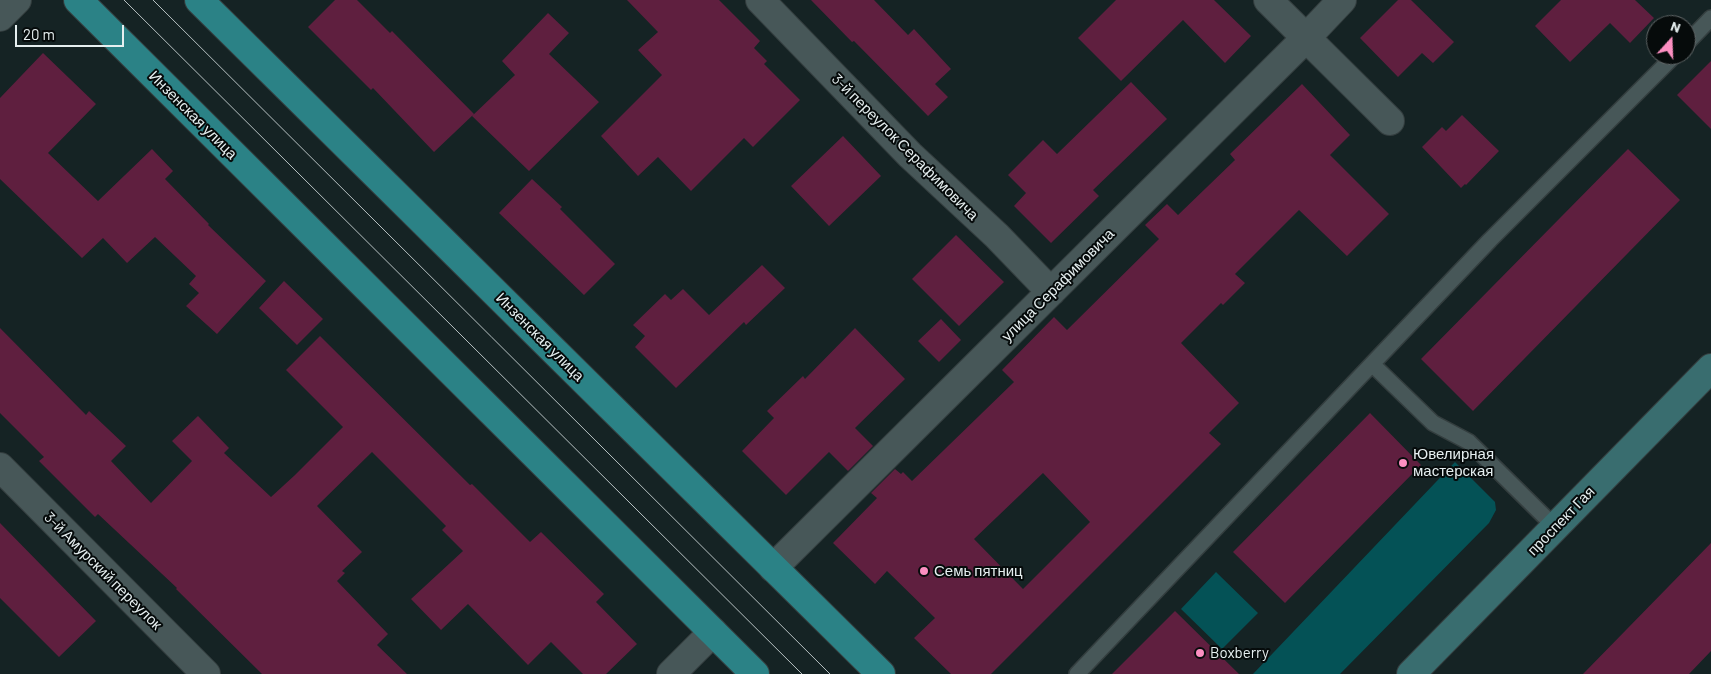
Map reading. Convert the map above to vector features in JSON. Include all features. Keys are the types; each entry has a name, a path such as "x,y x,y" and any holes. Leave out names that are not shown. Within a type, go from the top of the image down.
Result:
{"main road":[{"name":"Инзенская улица","path":"78,0 755,674"},
{"name":"Инзенская улица","path":"199,0 881,674"},
{"name":"проспект Гая","path":"1411,674 1711,368"}],"street":[{"path":"0,17 17,0"},
{"name":"3-й переулок Серафимовича","path":"760,0 910,155 997,236 1051,292"},
{"path":"1268,0 1390,121"},
{"name":"улица Серафимовича","path":"773,568 1342,0"},
{"name":"3-й Амурский переулок","path":"0,467 206,674"},
{"path":"671,674 713,632"}],"lane":[{"path":"1696,34 1711,18"},
{"path":"1076,674 1490,240 1665,65"},
{"path":"1372,364 1433,423 1470,442 1555,528"}],"shaded area":[{"path":"1455,462 1495,502 1496,510 1489,523 1340,674 1253,674"},
{"path":"1216,572 1258,613 1222,649 1181,609"}],"building":[{"path":"335,0 357,0 390,33 392,31 474,114 434,152 373,88 371,90 308,27"},
{"path":"627,0 719,0 760,41 754,48 767,61 764,64 800,100 753,147 744,138 691,191 658,157 638,176 601,136 662,75 638,50 658,32"},
{"path":"811,0 874,0 908,35 914,29 951,69 935,84 948,97 928,116"},
{"path":"1116,0 1214,0 1251,36 1225,63 1183,20 1121,81 1078,38"},
{"path":"1398,0 1411,0 1454,42 1433,63 1422,53 1398,77 1360,38"},
{"path":"1561,0 1635,0 1651,15 1646,15 1646,26 1630,43 1610,23 1570,62 1535,26"},
{"path":"548,13 569,33 549,54 599,102 529,171 472,116 515,75 502,61"},
{"path":"43,53 96,104 48,153 98,201 152,149 173,171 165,179 208,225 266,281 217,334 186,306 199,293 189,284 196,276 155,237 127,263 103,238 82,258 0,179 0,98"},
{"path":"1711,61 1711,129 1677,95"},
{"path":"1131,82 1167,119 1093,190 1099,196 1051,243 1014,206 1026,193 1008,175 1043,140 1057,154"},
{"path":"1302,84 1350,135 1330,155 1389,214 1347,256 1299,210 1235,274 1245,283 1223,305 1221,303 1181,343 1239,403 1209,433 1221,444 991,674 951,674 914,638 935,618 887,571 875,584 833,543 877,498 871,493 895,469 901,474 903,472 912,481 1014,382 1002,370 1054,317 1067,330 1159,239 1145,225 1167,204 1178,215 1235,160 1230,154","holes":["1043,473 1090,522 1023,589 974,539"]},
{"path":"1462,115 1499,151 1461,188 1422,147 1442,127 1446,131"},
{"path":"843,136 881,176 829,226 791,186"},
{"path":"1628,149 1680,200 1473,411 1421,359"},
{"path":"532,179 562,207 560,209 615,264 584,295 499,213"},
{"path":"956,235 1004,282 959,326 912,279"},
{"path":"762,265 785,288 746,325 744,322 676,388 635,347 645,336 633,325 665,294 671,300 683,289 709,315"},
{"path":"284,281 323,319 297,345 259,308"},
{"path":"941,319 961,340 939,362 918,341"},
{"path":"0,328 86,415 89,411 126,446 111,461 151,503 192,461 172,441 198,416 229,448 224,453 271,497 295,475 343,427 286,370 320,336 530,542 541,532 604,594 596,602 637,644 606,674 583,674 551,642 528,665 468,604 441,630 411,599 463,551 442,530 446,526 372,452 317,506 362,552 342,571 345,573 337,581 388,634 377,645 407,674 262,674 177,588 98,514 95,517 39,461 44,457 0,413"},
{"path":"855,328 905,379 855,428 873,446 848,471 829,452 786,495 742,451 774,418 767,411 803,376 805,379"},
{"path":"1370,413 1421,465 1285,603 1233,552"},
{"path":"0,523 96,621 59,657 0,598"},
{"path":"1711,543 1711,651 1689,674 1583,674"},
{"path":"1175,611 1239,674 1112,674"}],"tram line":[{"path":"124,0 802,674"},
{"path":"153,0 830,674"}],"place":[{"name":"Ювелирная мастерская","path":"1403,463"},
{"name":"Семь пятниц","path":"924,571"},
{"name":"Boxberry","path":"1200,653"}]}
